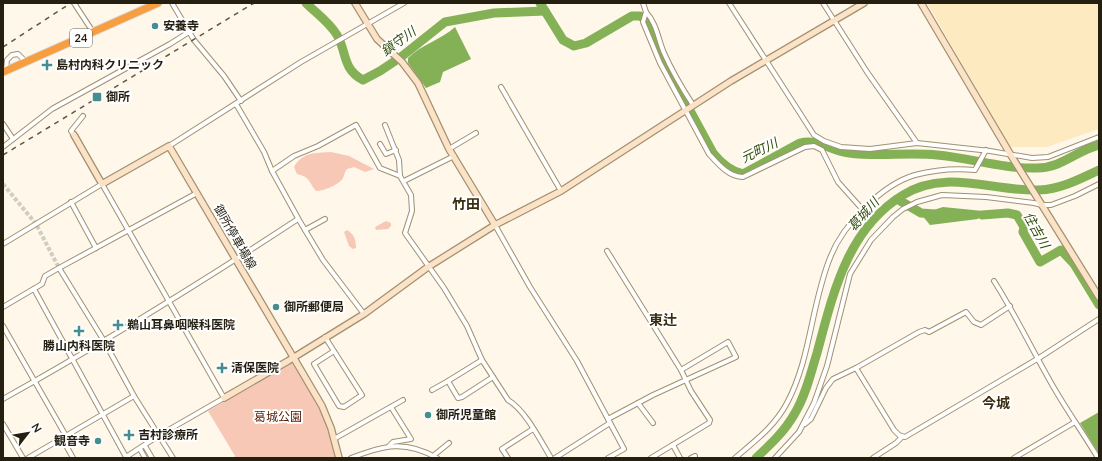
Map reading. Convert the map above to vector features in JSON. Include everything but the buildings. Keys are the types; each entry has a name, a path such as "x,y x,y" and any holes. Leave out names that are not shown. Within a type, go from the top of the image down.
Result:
{"highway":[{"name":"24","path":"5,71 93,32 145,6 158,3"}],"street":[{"path":"74,3 93,32"},
{"path":"172,3 189,32 224,76 241,101"},
{"path":"355,3 377,39 402,62 418,83 449,149 530,287 577,361 624,449 608,458"},
{"path":"3,244 71,202 169,146 336,41 404,3"},
{"path":"643,3 646,13 655,25 664,52 676,77 693,105"},
{"path":"730,3 814,135 824,141 841,147 870,149 917,143 986,150 1011,156 1032,158 1048,157 1099,137"},
{"path":"823,3 867,72 917,143"},
{"path":"34,289 126,457 145,446 158,436 364,314 428,267 495,226 561,191 633,146 693,105 864,3"},
{"path":"921,3 1011,156 1099,297"},
{"path":"646,13 643,22 660,62 709,154 727,171 738,177 750,175 805,147 814,146 822,149 845,191 863,210"},
{"path":"3,147 52,109 189,32"},
{"path":"5,71 7,60 12,55 18,54 26,62"},
{"path":"501,87 561,191"},
{"path":"236,104 264,152 272,171 305,230 324,260 364,314"},
{"path":"83,116 71,131 102,184 126,230 224,398"},
{"path":"3,124 13,139"},
{"path":"272,171 294,156 318,146 356,125 380,168 400,176 404,181 411,195 412,205 412,211 405,233 444,288 467,326 482,360 493,377 508,400 514,403 533,429 551,458"},
{"path":"385,125 399,160 400,176"},
{"path":"449,149 476,133"},
{"path":"822,149 824,141"},
{"path":"380,144 386,154 396,150"},
{"name":"御所停車場線","path":"169,146 322,406 339,458"},
{"path":"735,458 774,424 787,404 802,369 830,258 850,224 878,196 902,180 915,175 954,168 975,170 976,165 986,150"},
{"path":"404,181 454,156"},
{"path":"804,425 827,366 850,274 871,240 888,221 903,209 917,202 942,194 1051,204 1075,196 1099,184"},
{"path":"3,307 42,284 45,276 126,230 197,193"},
{"path":"71,202 96,248"},
{"path":"3,399 34,382 235,260 298,218"},
{"path":"305,230 325,219"},
{"path":"607,250 681,370 691,391 710,420 708,423 651,458"},
{"path":"59,268 104,340 134,396 173,458"},
{"path":"994,281 1010,306 1056,391 1098,458"},
{"path":"775,458 787,447 804,425 811,419 826,388 833,379 856,368 919,332 925,330 929,332 966,312 974,322 981,325 1010,306"},
{"path":"873,458 896,443 902,437 908,436 1039,358 1099,319"},
{"path":"3,326 64,437 73,458"},
{"path":"325,336 362,395 344,407 340,406 314,364 334,351"},
{"path":"608,419 638,403 736,357 728,342 681,370"},
{"path":"432,390 482,360"},
{"path":"856,368 894,430 902,437"},
{"path":"448,381 458,398 493,377"},
{"path":"28,458 134,396"},
{"path":"334,439 402,400"},
{"path":"638,403 653,423"},
{"path":"351,458 388,446 394,442 411,439 391,406"},
{"path":"1014,458 1076,422"},
{"path":"3,424 23,458"},
{"path":"555,458 610,424"},
{"path":"508,458 502,449 533,429"},
{"path":"388,446 418,449 435,457 449,443"},
{"path":"673,445 680,458"},
{"path":"145,446 152,458"},
{"path":"140,449 145,458"}],"shaded area":[{"path":"927,3 1098,3 1099,129 1047,147 1010,147"},
{"path":"455,27 471,59 443,72 440,82 426,88 408,63 408,58 419,49"},
{"path":"943,207 993,212 993,215 979,217 978,219 930,225 921,214"},
{"path":"1099,412 1099,454 1080,423"}],"green space":[{"path":"331,152 349,156 374,169 365,172 354,167 347,169 341,181 327,189 316,191 305,177 297,174 294,167 301,158 305,156 314,153"},
{"path":"386,221 391,223 391,226 388,229 376,230 375,227"},
{"path":"347,230 351,233 356,242 356,248 353,249 349,246 344,232"},
{"name":"葛城公園","path":"292,363 326,420 334,445 336,458 233,458 235,456 208,411"}],"waterway":[{"name":"鎮守川","path":"306,3 334,30 340,41 351,71 363,80 401,57 445,22 494,13 545,11"},
{"name":"元町川","path":"540,3 563,40 574,46 586,43 632,16 640,16 647,20 663,61 713,153 726,166 743,174 800,143 806,142 818,143 849,153 871,155 915,154 949,156 1025,168 1037,168 1054,165 1091,147 1099,145"},
{"name":"葛城川","path":"756,458 782,431 791,420 799,406 808,383 836,286 845,265 855,244 868,226 884,209 903,195 919,187 936,183 970,183 1022,190 1039,190 1063,186 1099,170"},
{"name":"住吉川","path":"897,199 921,213 935,214"},
{"name":"住吉川","path":"982,215 1008,213 1017,215 1024,227 1023,232 1040,262 1061,250 1074,264 1099,305"}],"tunnel":[{"path":"3,184 36,224 59,268"}],"railway":[{"path":"3,47 71,3"},
{"path":"3,155 254,3"}],"place":[{"name":"安養寺","path":"155,26"},
{"name":"島村内科クリニック","path":"47,65"},
{"name":"御所","path":"97,97"},
{"name":"御所郵便局","path":"276,307"},
{"name":"鵜山耳鼻咽喉科医院","path":"118,325"},
{"name":"勝山内科医院","path":"79,331"},
{"name":"清保医院","path":"222,368"},
{"name":"御所児童館","path":"428,415"},
{"name":"吉村診療所","path":"129,435"},
{"name":"観音寺","path":"98,441"}],"district":[{"name":"竹田","path":"466,204"},
{"name":"東辻","path":"663,320"},
{"name":"今城","path":"996,403"}]}
